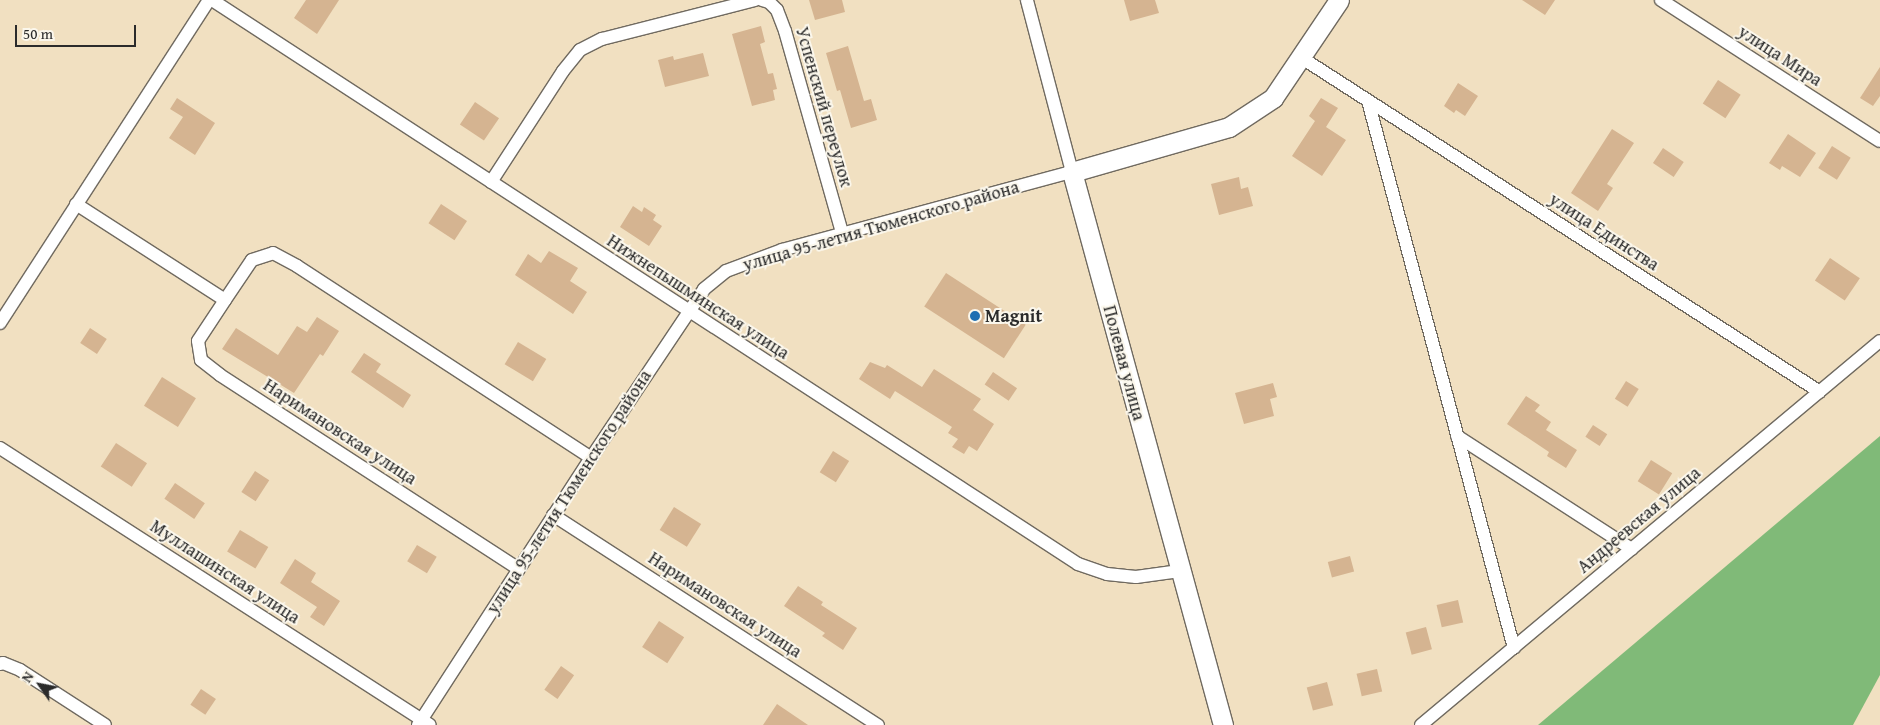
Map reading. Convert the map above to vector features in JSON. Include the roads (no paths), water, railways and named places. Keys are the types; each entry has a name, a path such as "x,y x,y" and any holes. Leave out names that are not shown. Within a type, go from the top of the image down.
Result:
{"street":[{"name":"Нижнепышминская улица","path":"210,0 1078,564 1107,574 1136,577 1180,571"},
{"path":"0,323 210,0"},
{"path":"491,182 563,71 580,50 602,39 710,5 755,0"},
{"name":"Успенский переулок","path":"762,0 770,2 777,10 785,31 842,233"},
{"name":"Полевая улица","path":"1027,0 1223,725"},
{"name":"улица 95-летия Тюменского района","path":"423,723 519,569 687,311 704,289 726,271 782,250 1229,128 1273,98 1302,58 1339,0"},
{"name":"улица Мира","path":"1661,0 1880,140"},
{"name":"улица Единства","path":"1302,58 1820,392"},
{"path":"1368,101 1514,648"},
{"path":"76,204 225,300"},
{"name":"Наримановская улица","path":"519,569 220,375 201,360 198,341 252,260 273,253 305,271 591,458"},
{"name":"Андреевская улица","path":"1421,725 1880,341"},
{"path":"1457,436 1632,549"},
{"name":"Муллашинская улица","path":"0,448 423,723"},
{"name":"Наримановская улица","path":"554,515 878,725"},
{"path":"0,664 3,663 20,670 105,725"}],"place":[{"name":"Magnit","path":"975,316"}]}
